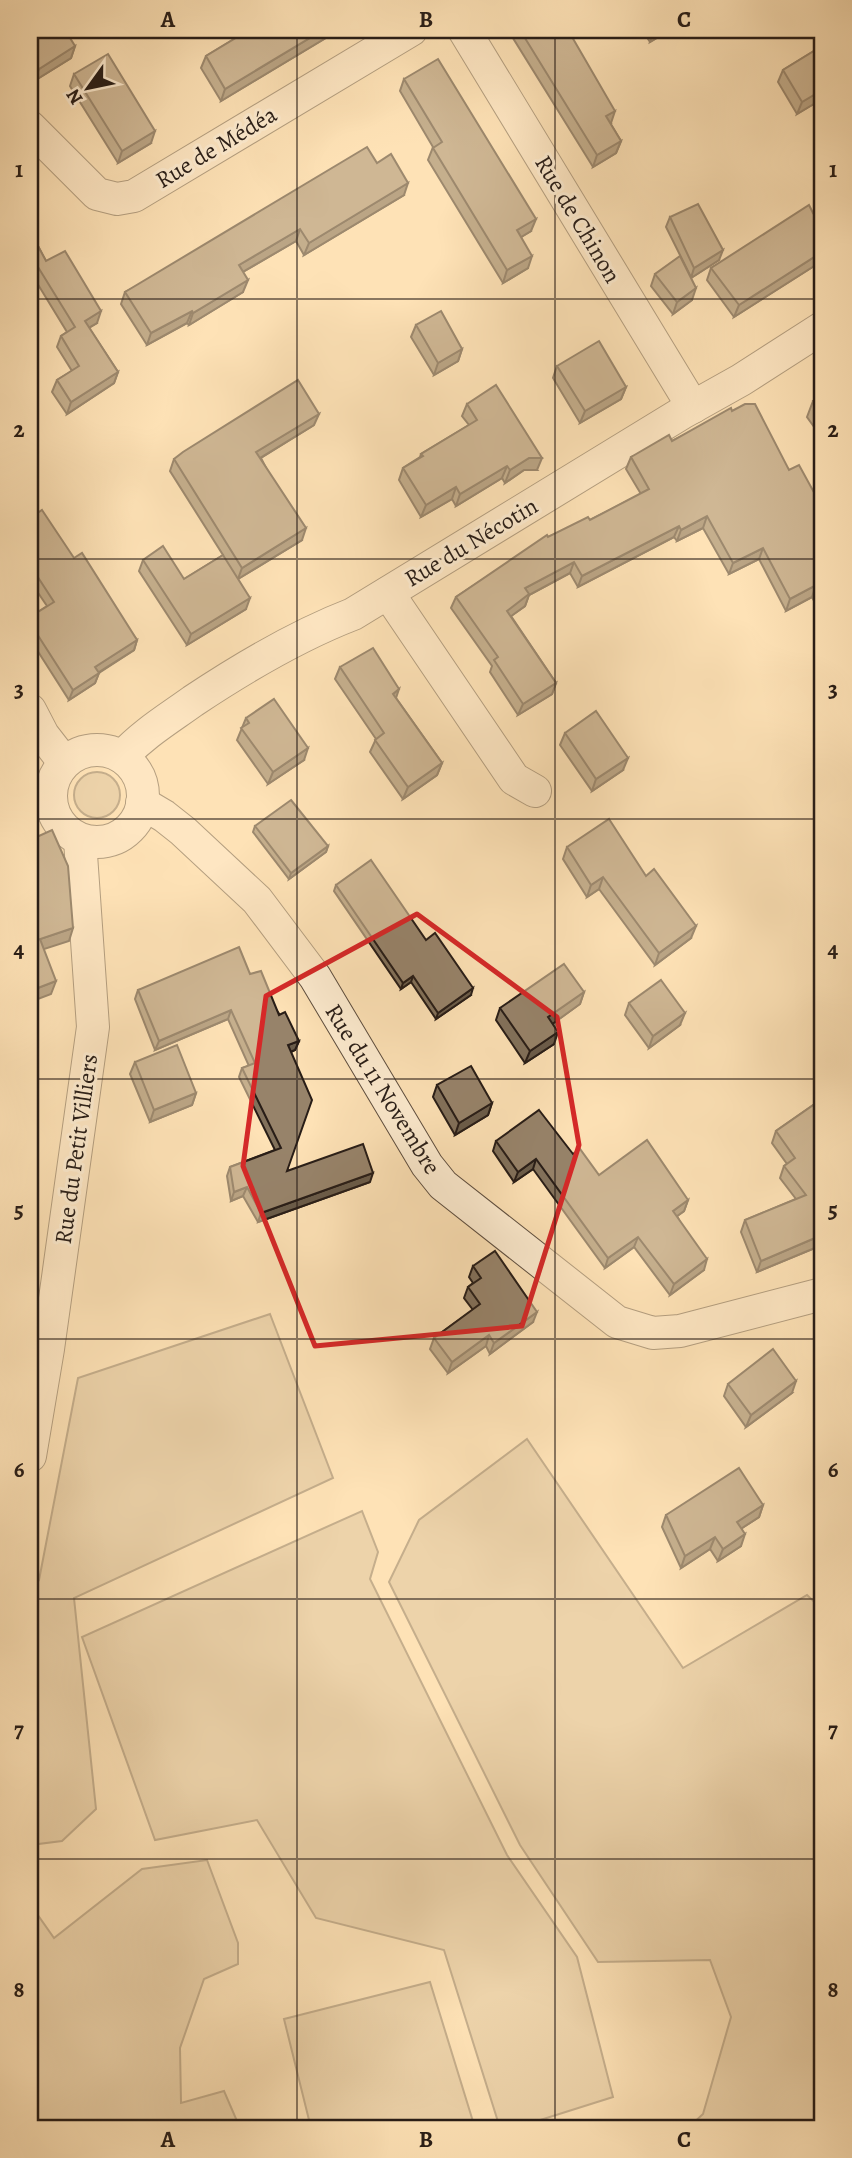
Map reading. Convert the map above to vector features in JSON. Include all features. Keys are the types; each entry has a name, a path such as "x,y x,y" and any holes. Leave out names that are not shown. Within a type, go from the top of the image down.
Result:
{"street":[{"name":"Rue de Médéa","path":"30,127 97,194 117,199 134,196 411,30"},
{"name":"Rue de Chinon","path":"464,30 693,407"},
{"name":"Rue du Nécotin","path":"122,757 147,733 217,685 302,635 353,614 741,380 822,328"},
{"path":"388,593 514,779 535,791"},
{"path":"30,710 43,735 64,762"},
{"path":"99,750 122,757 139,777 143,790 138,817 131,828 120,837 93,843 80,840 60,825 53,814 40,806 55,774 64,762 75,755 99,750"},
{"name":"Rue du 11 Novembre","path":"142,803 183,831 257,900 314,977 427,1165 443,1185 617,1322 653,1333 680,1331 822,1294"},
{"name":"Rue du Petit Villiers","path":"30,1456 48,1349 93,1027 80,840"}],"highlighted area":[{"path":"417,914 557,1017 579,1145 522,1326 315,1346 243,1166 266,996"}],"shaded area":[{"path":"97,772 113,779 120,795 113,811 97,818 81,811 74,795 81,779"},
{"path":"270,1314 333,1478 74,1598 96,1809 62,1841 30,1845 30,1593 39,1580 78,1378"},
{"path":"527,1439 683,1668 807,1595 822,1609 822,2128 688,2128 703,2114 731,2017 710,1960 598,1962 520,1845 389,1582 419,1520"},
{"path":"362,1511 378,1552 370,1579 507,1855 577,1957 613,2097 515,2128 500,2128 444,1950 316,1918 257,1820 155,1840 82,1637"},
{"path":"207,1860 238,1943 238,1964 204,1979 180,2048 181,2103 224,2091 240,2128 30,2128 30,1904 54,1938 142,1869"},
{"path":"430,1982 475,2128 311,2128 284,2019"}],"building":[{"path":"30,30 65,30 75,46 39,69 30,54"},
{"path":"249,30 323,30 225,89 206,56"},
{"path":"520,30 568,30 615,111 606,116 621,141 597,155"},
{"path":"822,46 822,90 802,102 783,70"},
{"path":"108,54 155,131 122,151 74,74"},
{"path":"438,59 536,219 517,230 532,256 507,270 433,148 442,142 404,79"},
{"path":"367,147 377,163 391,154 408,183 309,243 300,229 239,265 248,280 193,313 192,311 151,333 125,292"},
{"path":"698,204 723,250 694,268 670,217"},
{"path":"809,205 813,213 822,208 822,252 739,305 711,268"},
{"path":"30,231 46,261 65,251 101,311 85,321 118,372 71,402 57,380 79,366 61,336 75,327 38,267 30,271"},
{"path":"680,256 696,288 677,302 655,274"},
{"path":"441,311 462,349 438,363 416,325"},
{"path":"599,341 626,387 585,411 557,366"},
{"path":"298,380 319,414 256,452 306,528 242,568 174,459"},
{"path":"496,385 542,458 529,458 510,470 507,466 460,494 456,487 426,505 403,468 477,420 467,404"},
{"path":"822,394 822,415 813,401"},
{"path":"745,404 755,404 789,470 799,465 822,507 822,597 816,585 790,599 763,548 733,563 707,516 681,530 679,526 582,576 574,562 525,588 529,594 507,611 556,683 523,704 494,660 498,657 456,597 547,535 548,537 588,517 590,520 649,489 631,457 669,435 672,441 731,408 732,411"},
{"path":"42,510 74,558 82,553 137,640 95,667 99,673 73,690 30,623 30,617 54,602 30,565 30,518"},
{"path":"163,546 184,579 223,555 250,598 191,634 143,560"},
{"path":"373,648 399,689 393,694 442,763 408,787 375,740 384,733 340,667"},
{"path":"274,699 308,748 273,772 241,728 249,723 246,718"},
{"path":"596,711 628,758 596,779 565,733"},
{"path":"291,800 328,846 291,873 255,826"},
{"path":"609,819 646,876 654,869 696,926 659,953 603,877 591,885 567,847"},
{"path":"52,830 68,866 73,928 40,939 56,981 30,991 30,840"},
{"path":"371,860 426,940 435,933 473,988 438,1013 413,976 403,983 336,885"},
{"path":"239,947 250,974 261,971 279,1015 285,1012 299,1041 288,1045 312,1100 287,1171 363,1144 373,1173 261,1213 247,1187 234,1192 230,1167 281,1148 242,1068 255,1063 231,1010 159,1041 138,990"},
{"path":"564,964 584,992 548,1017 558,1032 530,1051 500,1008"},
{"path":"661,980 685,1013 653,1036 629,1003"},
{"path":"177,1045 196,1093 154,1110 135,1062"},
{"path":"471,1066 492,1103 459,1123 437,1085"},
{"path":"822,1099 822,1235 761,1261 745,1220 806,1195 784,1166 795,1158 776,1131"},
{"path":"539,1110 573,1154 580,1149 599,1175 647,1140 688,1200 673,1211 707,1259 674,1284 638,1237 608,1258 536,1159 518,1172 496,1141"},
{"path":"495,1251 537,1312 494,1343 489,1335 452,1362 434,1338 480,1304 468,1287 481,1278 473,1266"},
{"path":"773,1349 796,1381 751,1415 728,1384"},
{"path":"739,1468 763,1505 737,1522 745,1534 723,1549 715,1537 685,1556 666,1515"}]}
